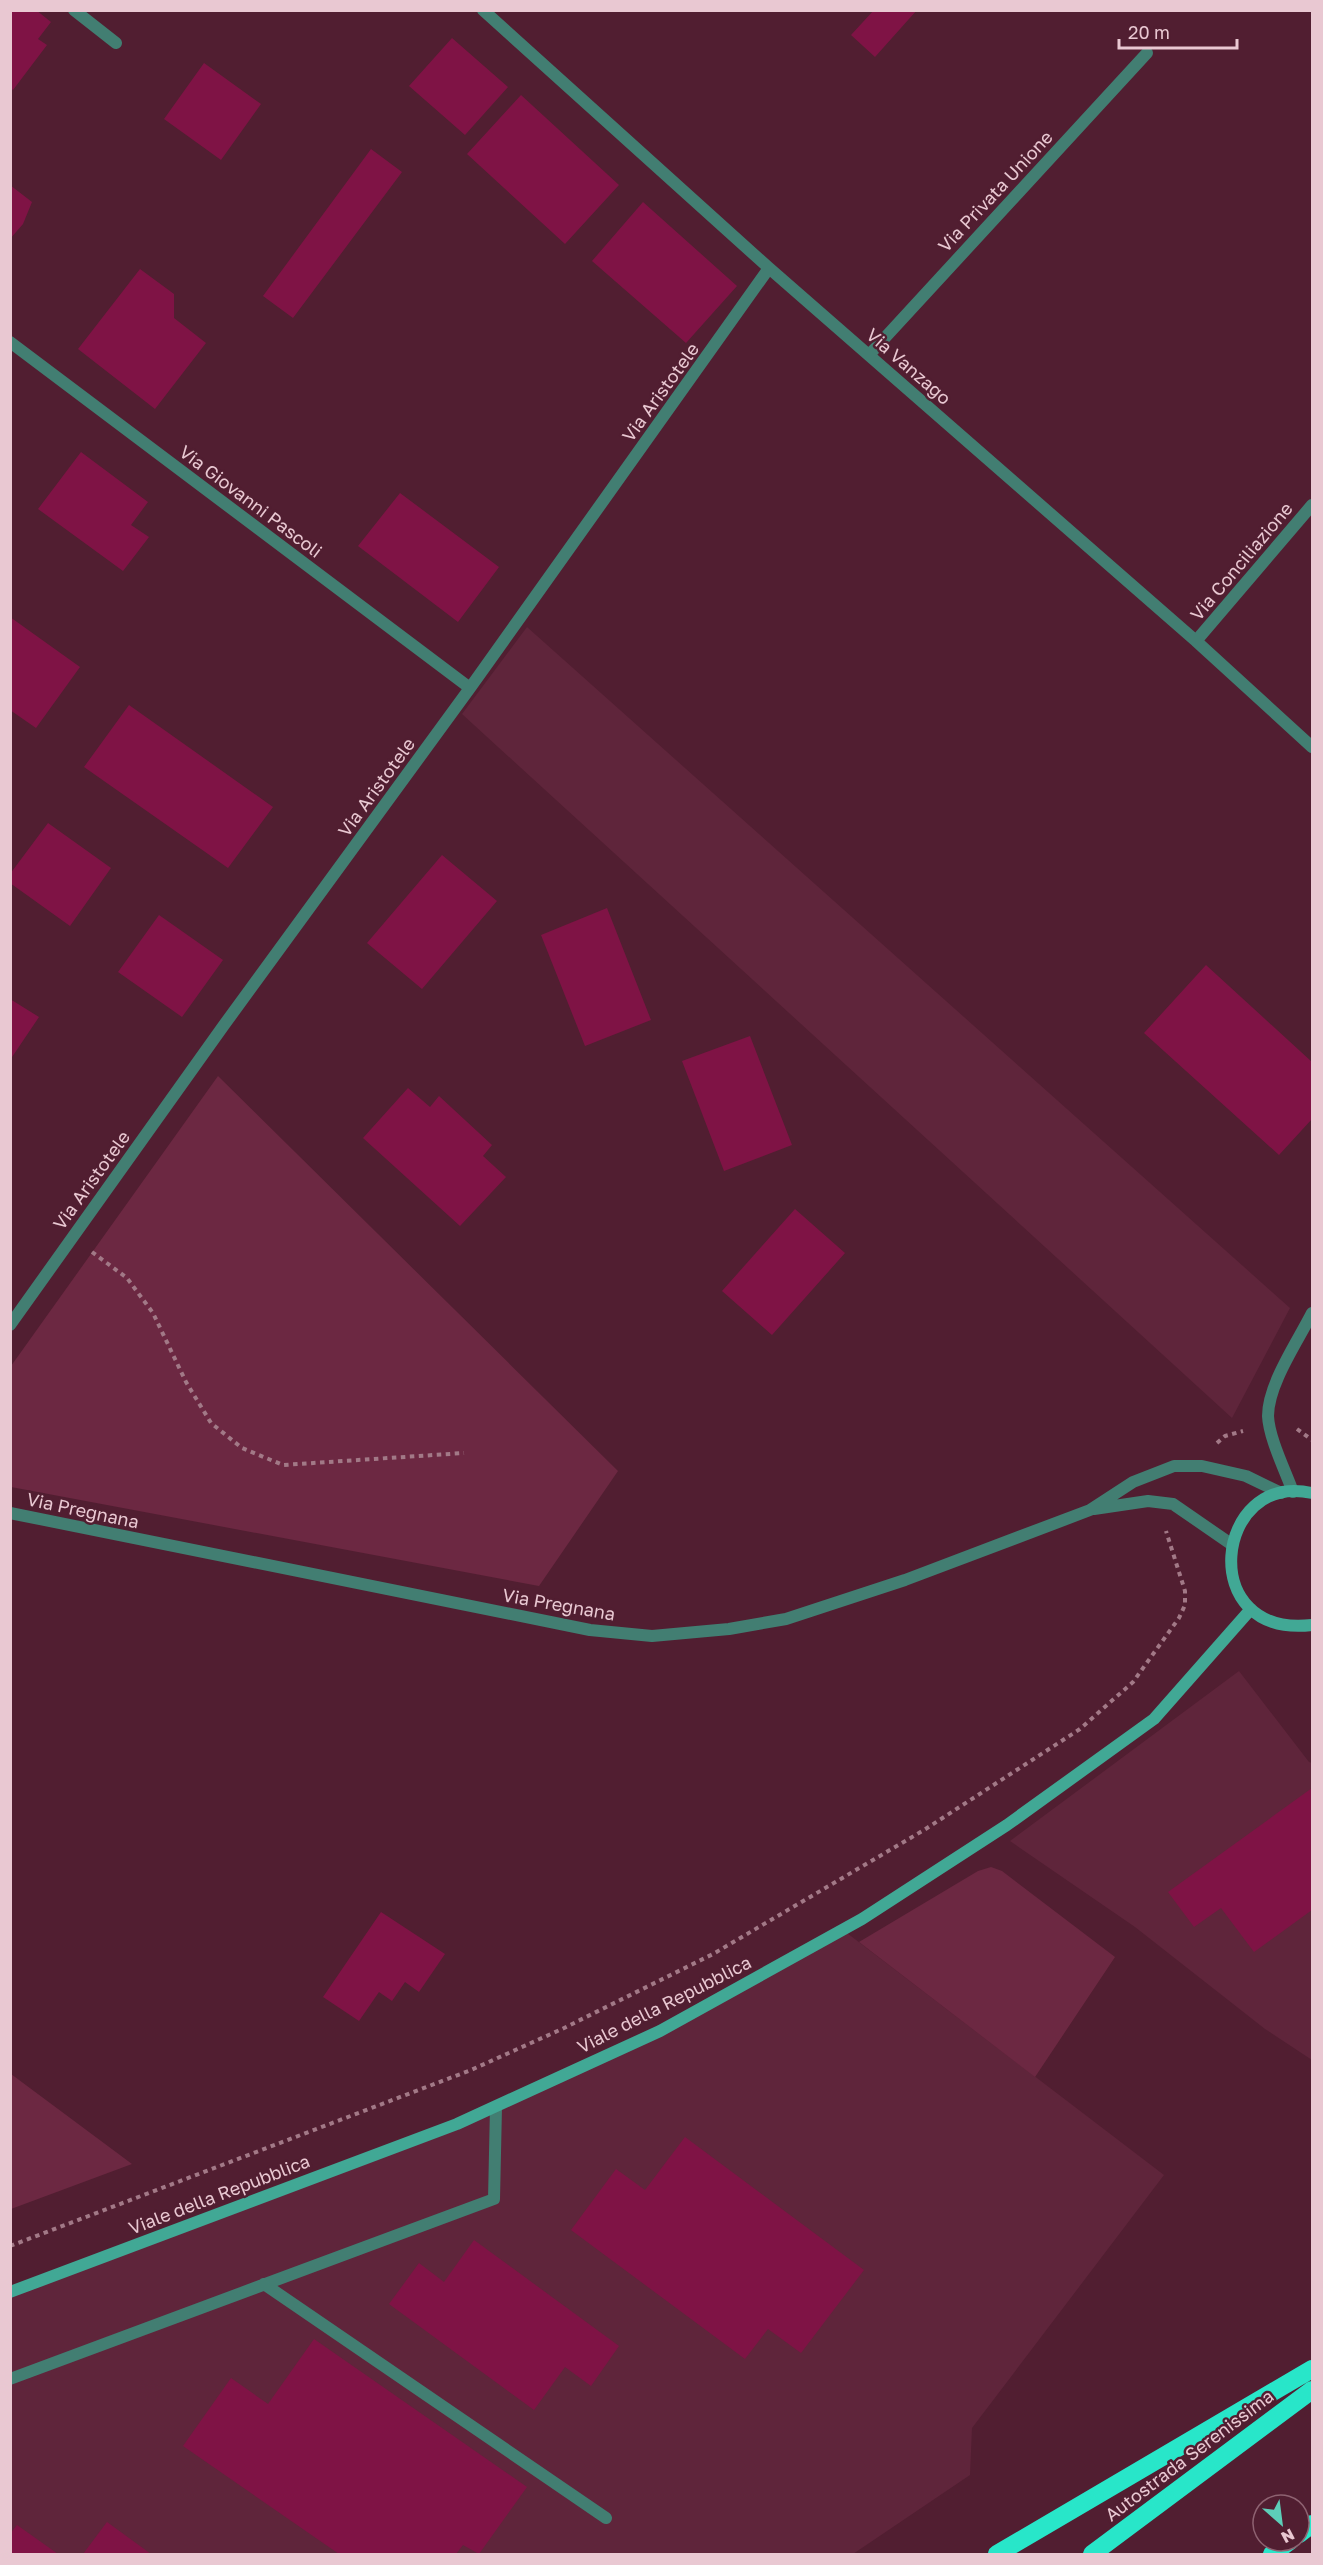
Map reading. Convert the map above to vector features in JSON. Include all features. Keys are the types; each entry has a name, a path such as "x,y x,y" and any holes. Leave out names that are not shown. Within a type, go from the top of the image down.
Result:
{"highway":[{"path":"997,2554 1312,2369"},
{"name":"Autostrada Serenissima","path":"1092,2554 1312,2390"}],"street":[{"path":"74,10 116,43"},
{"name":"Via Vanzago","path":"483,10 770,268 1197,641 1312,747"},
{"name":"Via Privata Unione","path":"870,355 1147,53"},
{"name":"Via Aristotele","path":"10,1324 470,688 770,268"},
{"name":"Via Giovanni Pascoli","path":"10,342 470,688"},
{"name":"Via Conciliazione","path":"1197,641 1312,505"},
{"path":"1287,1492 1268,1419 1269,1403 1278,1379 1312,1313"},
{"name":"Via Pregnana","path":"10,1513 590,1630 652,1636 729,1629 786,1619 905,1580 1090,1510 1143,1478 1174,1467 1202,1466 1246,1476 1287,1492"},
{"path":"1312,1493 1287,1492 1264,1500 1249,1512 1238,1527 1231,1544 1230,1568 1237,1590 1251,1609 1271,1622 1293,1628 1312,1625"},
{"name":"Via Pregnana","path":"1090,1510 1148,1501 1173,1504"},
{"path":"1173,1504 1231,1544"},
{"name":"Viale della Repubblica","path":"10,2292 446,2128 496,2107 670,2025 862,1919 1007,1825 1154,1719 1251,1609"},
{"path":"10,2379 494,2199 496,2107"},
{"path":"264,2284 606,2518"}],"path":[{"path":"74,1236 127,1278 153,1313 186,1382 211,1423 242,1448 284,1466 464,1453"},
{"path":"1202,1466 1214,1445 1225,1436 1237,1432 1290,1427 1312,1440"},
{"path":"10,2246 471,2070 562,2029 714,1954 924,1830 1080,1729 1133,1682 1179,1618 1185,1605 1185,1591 1166,1534 1173,1504"}],"shaded area":[{"path":"527,627 1290,1308 1232,1418 462,714"},
{"path":"218,1076 618,1471 539,1586 11,1487 11,1366"},
{"path":"1239,1671 1312,1763 1312,2060 1265,2029 1135,1927 1010,1841"},
{"path":"991,1867 1002,1871 1115,1957 1035,2077 859,1942 978,1871"},
{"path":"843,1930 1164,2175 972,2428 970,2475 853,2554 11,2554 11,2292 457,2124 660,2031"},
{"path":"11,2074 132,2164 11,2209"}],"building":[{"path":"10,10 36,10 51,22 38,39 47,45 13,90 10,88"},
{"path":"874,10 917,10 875,57 851,35"},
{"path":"452,38 508,87 465,135 409,86"},
{"path":"204,63 261,104 221,160 164,119"},
{"path":"521,95 619,185 565,244 467,154"},
{"path":"371,149 402,172 293,318 263,296"},
{"path":"10,185 32,202 23,224 10,239"},
{"path":"643,202 737,286 686,343 592,261"},
{"path":"140,269 174,294 174,318 206,343 155,409 78,349"},
{"path":"81,452 148,502 131,525 149,537 123,571 38,509"},
{"path":"400,493 499,567 458,622 358,546"},
{"path":"10,617 80,667 36,728 10,710"},
{"path":"129,705 273,807 228,868 84,767"},
{"path":"48,823 111,868 70,926 10,883 10,874"},
{"path":"442,855 497,901 422,989 367,943"},
{"path":"607,908 651,1020 585,1046 541,935"},
{"path":"159,915 223,960 182,1017 118,972"},
{"path":"1206,965 1312,1062 1312,1119 1279,1155 1144,1033"},
{"path":"10,999 39,1017 10,1060"},
{"path":"750,1036 792,1145 724,1171 682,1061"},
{"path":"408,1088 430,1107 439,1096 492,1145 483,1156 506,1177 460,1226 363,1138"},
{"path":"795,1209 845,1253 772,1335 722,1291"},
{"path":"1312,1788 1312,1910 1254,1952 1221,1908 1194,1927 1168,1892"},
{"path":"381,1912 445,1954 419,1992 405,1982 392,2001 379,1992 359,2021 323,1997"},
{"path":"685,2137 864,2270 801,2353 768,2329 745,2359 571,2230 616,2169 645,2190"},
{"path":"474,2240 619,2346 591,2386 565,2367 534,2410 389,2304 419,2263 444,2282"},
{"path":"314,2339 527,2487 479,2554 463,2545 456,2554 339,2554 183,2446 231,2378 268,2404"},
{"path":"107,2522 151,2554 83,2554"},
{"path":"17,2525 58,2554 10,2554 10,2534"}]}
